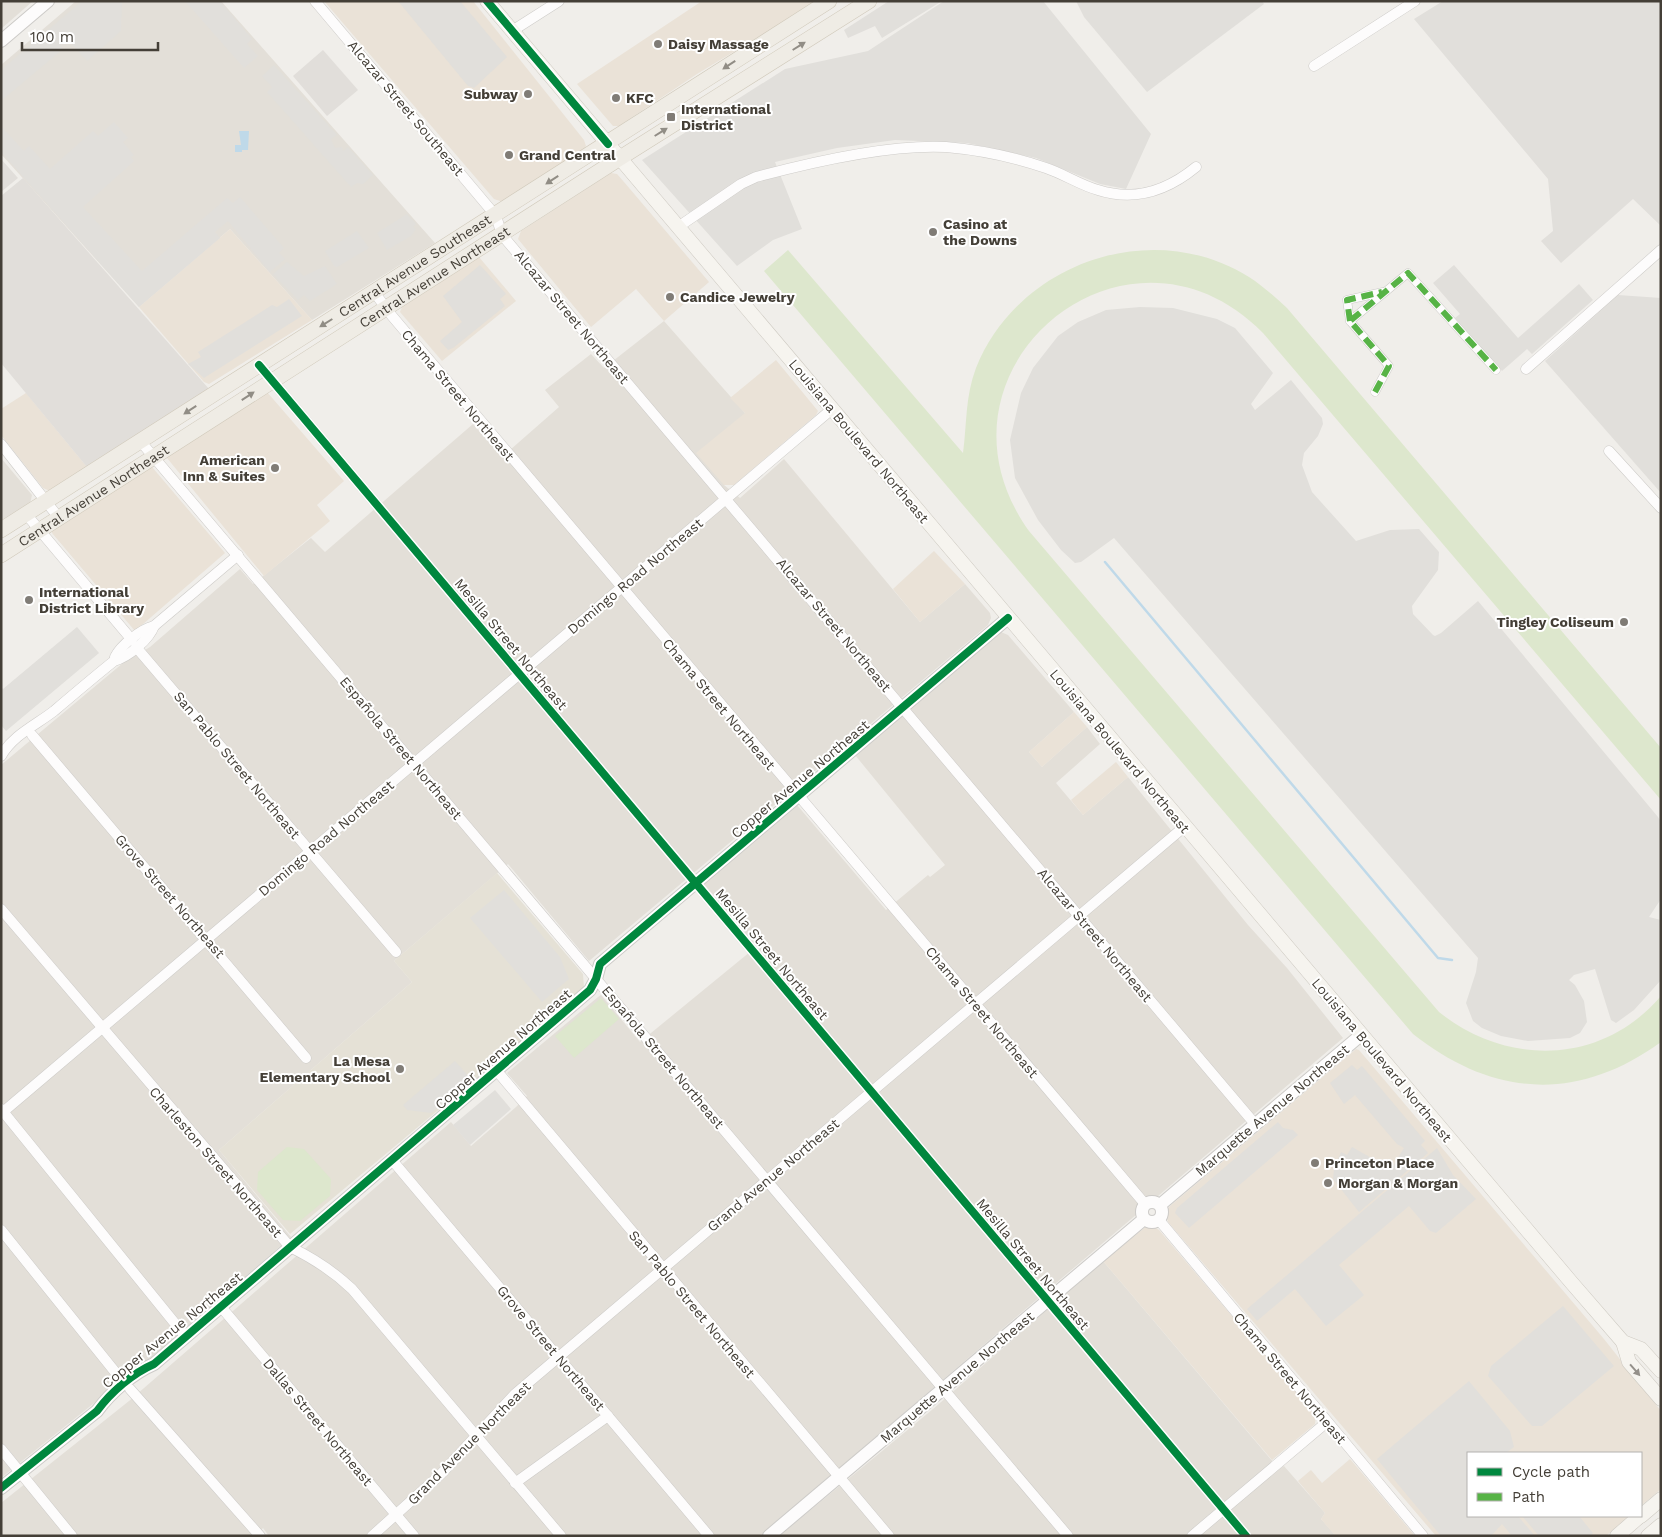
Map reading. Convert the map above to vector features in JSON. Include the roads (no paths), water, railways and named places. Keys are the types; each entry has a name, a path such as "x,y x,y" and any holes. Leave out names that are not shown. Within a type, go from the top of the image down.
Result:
{"main road":[{"name":"Louisiana Boulevard Northeast","path":"487,1 1184,827 1623,1342 1629,1362 1661,1399"},
{"name":"Central Avenue Southeast","path":"1,530 496,216 829,1"},
{"name":"Central Avenue Northeast","path":"1,555 272,380 869,1"},
{"name":"Louisiana Boulevard Northeast","path":"1623,1342 1641,1349 1661,1371"},
{"path":"1642,1515 1661,1499"},
{"path":"1617,1536 1640,1517"},
{"path":"1648,1536 1661,1525"}],"street":[{"path":"2,39 48,1"},
{"name":"Alcazar Street Southeast","path":"315,1 496,216"},
{"path":"512,31 559,1"},
{"path":"1314,66 1415,1"},
{"path":"678,226 741,184 756,177 899,148 947,148 986,152 1046,168 1098,190 1126,195 1146,194 1166,188 1196,167"},
{"name":"Alcazar Street Northeast","path":"496,216 502,235 904,707 1255,1124"},
{"path":"1526,368 1661,250"},
{"path":"1350,321 1408,273 1496,370"},
{"path":"1375,392 1389,366 1350,321 1347,300 1387,290"},
{"name":"Chama Street Northeast","path":"374,292 386,309 621,588 1145,1204"},
{"name":"Mesilla Street Northeast","path":"259,365 1246,1536"},
{"name":"Domingo Road Northeast","path":"2,1110 208,940 832,409"},
{"name":"Española Street Northeast","path":"141,442 1068,1536"},
{"path":"1,444 59,518"},
{"path":"1609,451 1661,508"},
{"name":"San Pablo Street Northeast","path":"26,514 396,952"},
{"path":"52,712 47,721 32,735 1,756 6,747 26,729 52,712 114,661 117,654 134,643 147,628 154,626 238,555"},
{"name":"Copper Avenue Northeast","path":"1,1488 97,1411 110,1405 127,1386 149,1373 154,1364 222,1308 290,1247 590,990 596,979 600,964 1008,618"},
{"name":"Grove Street Northeast","path":"32,735 208,940 306,1058"},
{"name":"Grand Avenue Northeast","path":"372,1536 441,1474 515,1394 558,1356 1184,827"},
{"name":"Charleston Street Northeast","path":"1,909 290,1247 313,1258 336,1273 352,1289 561,1536"},
{"name":"Marquette Avenue Northeast","path":"1160,1205 1361,1035"},
{"name":"San Pablo Street Northeast","path":"496,1071 889,1536"},
{"path":"2,1110 186,1337"},
{"name":"Grove Street Northeast","path":"392,1160 709,1536"},
{"path":"1151,1202 1160,1205 1162,1214 1159,1220 1153,1222 1144,1219 1142,1213 1145,1204 1151,1202"},
{"name":"Marquette Avenue Northeast","path":"769,1536 1144,1219"},
{"name":"Chama Street Northeast","path":"1159,1220 1423,1536"},
{"path":"1,1230 127,1386 260,1536"},
{"name":"Dallas Street Northeast","path":"222,1308 414,1536"},
{"path":"515,1483 608,1416"},
{"path":"1192,1536 1327,1422"},
{"path":"1,1449 72,1536"}],"water":[{"path":"239,131 249,131 248,150 235,152 235,145 241,145"}],"waterway":[{"path":"1105,562 1438,958 1452,960"}],"place":[{"name":"Daisy Massage","path":"658,44"},
{"name":"Subway","path":"528,94"},
{"name":"KFC","path":"616,98"},
{"name":"International District","path":"671,117"},
{"name":"Grand Central","path":"509,155"},
{"name":"Casino at the Downs","path":"933,232"},
{"name":"Candice Jewelry","path":"670,297"},
{"name":"American Inn & Suites","path":"275,468"},
{"name":"International District Library","path":"29,600"},
{"name":"Tingley Coliseum","path":"1624,622"},
{"name":"La Mesa Elementary School","path":"400,1069"},
{"name":"Princeton Place","path":"1315,1163"},
{"name":"Morgan & Morgan","path":"1328,1183"}]}
